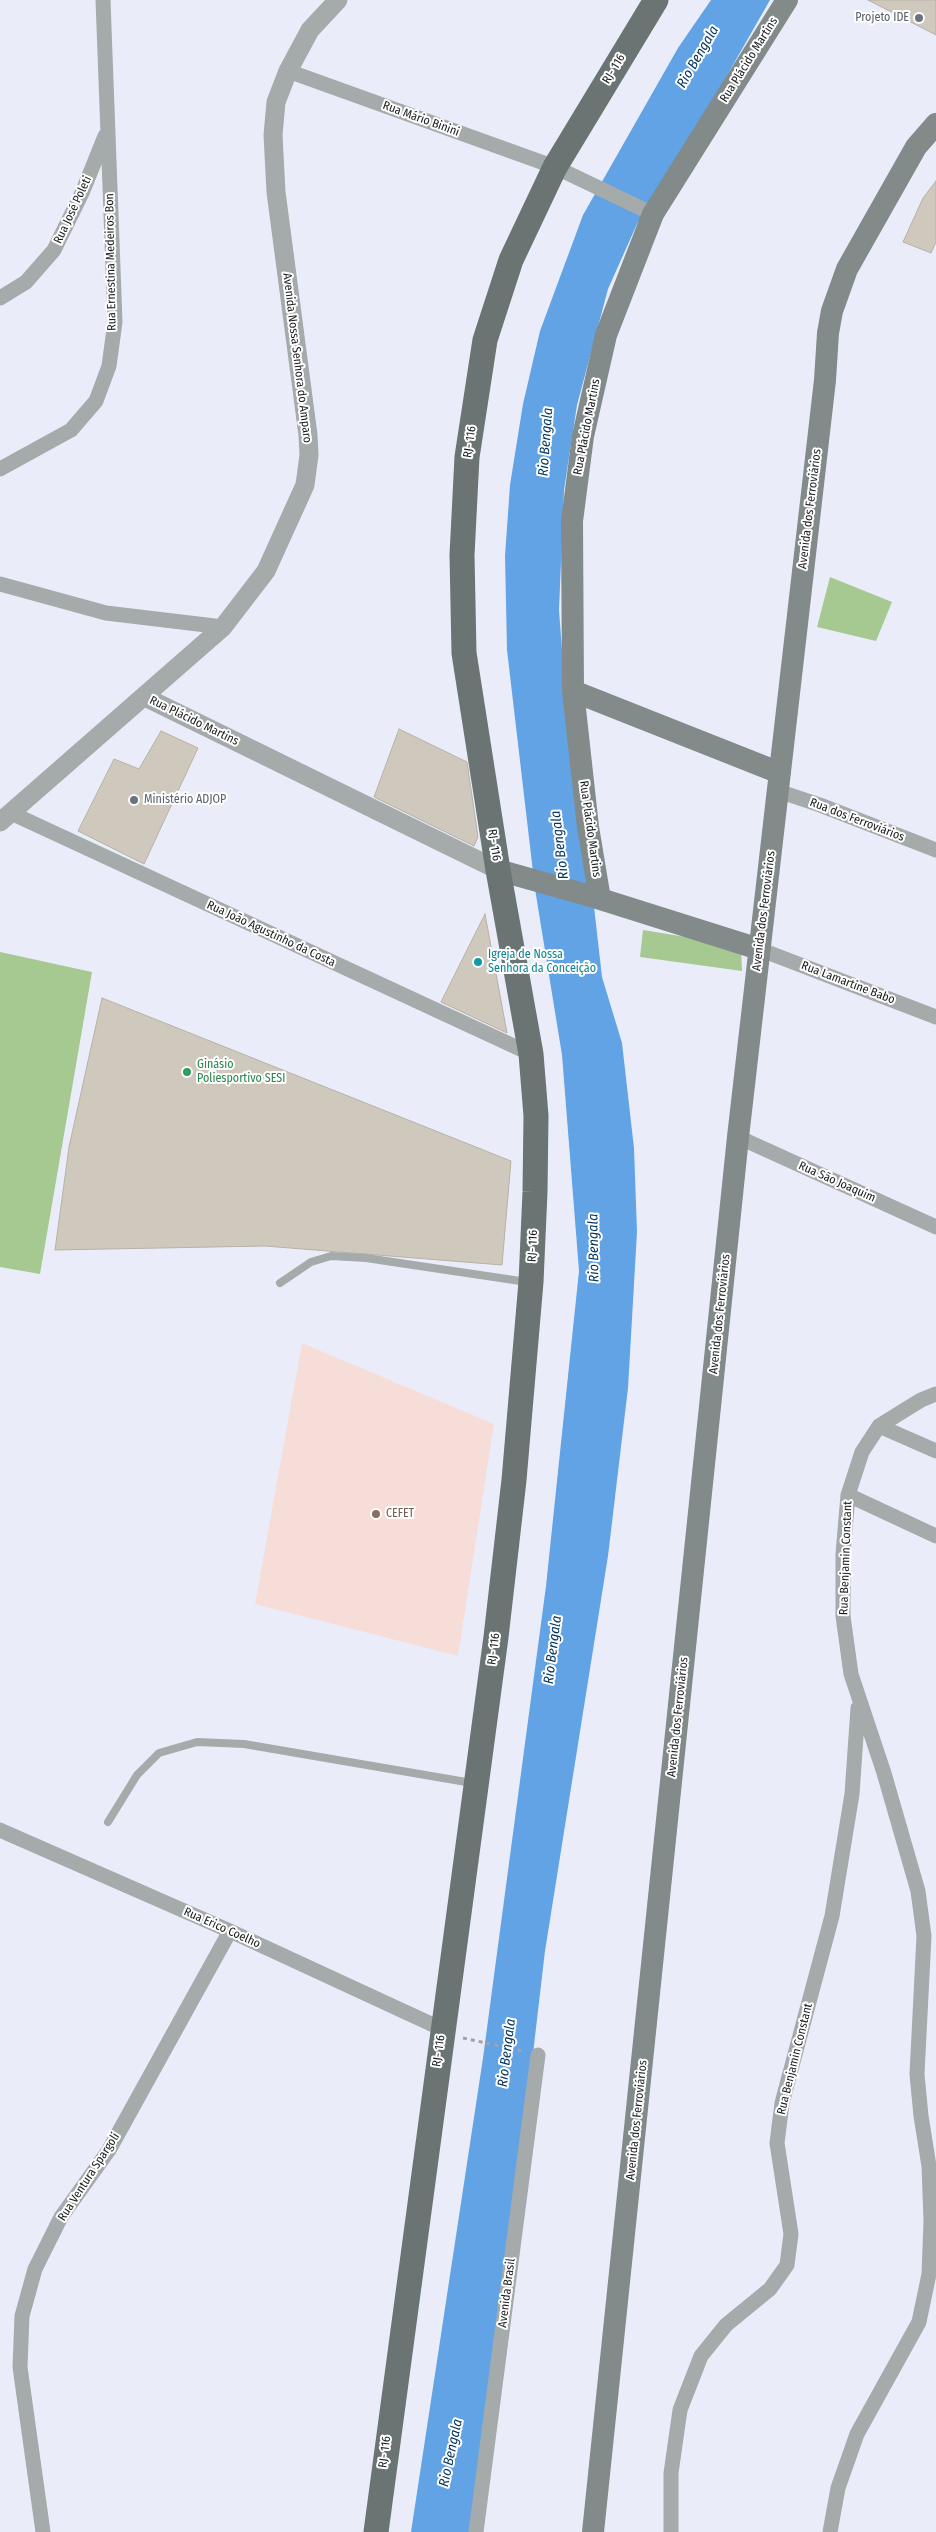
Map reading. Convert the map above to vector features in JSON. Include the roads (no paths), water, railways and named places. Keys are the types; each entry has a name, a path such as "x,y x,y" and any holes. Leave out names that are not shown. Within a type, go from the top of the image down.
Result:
{"main road":[{"name":"RJ- 116","path":"376,2532 442,2029 477,1784 514,1480 531,1282 536,1116 531,1054 507,873 464,653 462,555 467,457 485,340 511,260 563,171 656,0"},
{"name":"Rua Plácido Martins","path":"597,898 573,690 572,521 583,436 606,335 650,212 787,0"},
{"name":"Avenida dos Ferroviários","path":"593,2532 738,1137 832,311 847,269 916,147 936,124"},
{"path":"573,690 779,782"},
{"name":"Rua Plácido Martins","path":"507,873 597,898 759,949"}],"street":[{"name":"Rua Ernestina Medeiros Bon","path":"0,469 71,430 96,401 109,366 115,322 103,0"},
{"name":"Avenida Nossa Senhora do Amparo","path":"5,818 223,627 266,571 305,485 308,471 308,435 276,192 273,135 276,102 288,72 310,30 338,0"},
{"name":"Rua Mário Binini","path":"288,72 563,171 650,212"},
{"name":"Rua José Poleti","path":"0,298 26,282 54,250 82,193 108,130"},
{"path":"0,584 106,613 223,627"},
{"name":"Rua Plácido Martins","path":"145,697 507,873"},
{"name":"Rua dos Ferroviários","path":"779,782 820,805 936,850"},
{"name":"Rua João Agustinho da Costa","path":"5,818 531,1054"},
{"name":"Rua Lamartine Babo","path":"759,949 936,1017"},
{"name":"Rua São Joaquim","path":"738,1137 936,1227"},
{"name":"Rua Benjamin Constant","path":"830,2532 838,2488 857,2434 919,2322 929,2274 933,2166 921,2116 917,2074 924,1936 918,1891 884,1773 851,1674 843,1616 843,1554 848,1495 862,1452 879,1426 921,1400 936,1394"},
{"path":"879,1426 936,1451"},
{"path":"848,1495 936,1536"},
{"name":"Rua Benjamin Constant","path":"671,2532 671,2473 680,2410 701,2356 726,2325 770,2289 787,2265 791,2234 777,2143 782,2103 832,1916 852,1794 859,1701"},
{"name":"Rua Erico Coelho","path":"0,1830 230,1931 442,2029"},
{"name":"Rua Ventura Spargoli","path":"43,2532 20,2367 22,2316 35,2269 62,2217 109,2150 230,1931"},
{"name":"Avenida Brasil","path":"476,2532 531,2053"}],"lane":[{"path":"280,1282 312,1262 331,1256 366,1258 531,1282"},
{"path":"108,1822 137,1775 159,1753 197,1742 244,1744 477,1784"}],"water":[{"name":"Rio Bengala","path":"711,0 770,0 709,107 637,224 608,289 577,405 564,490 559,610 567,718 585,827 602,977 622,1043 634,1148 637,1232 628,1388 608,1556 545,1951 501,2327 472,2532 411,2532 483,2058 546,1586 579,1271 562,1055 535,889 507,650 505,556 510,485 523,404 540,331 583,215 678,48"}],"place":[{"name":"Projeto IDE","path":"919,18"},
{"name":"Ministério ADJOP","path":"134,800"},
{"name":"Igreja de Nossa Senhora da Conceição","path":"478,962"},
{"name":"Ginásio Poliesportivo SESI","path":"187,1072"},
{"name":"CEFET","path":"376,1514"}]}
